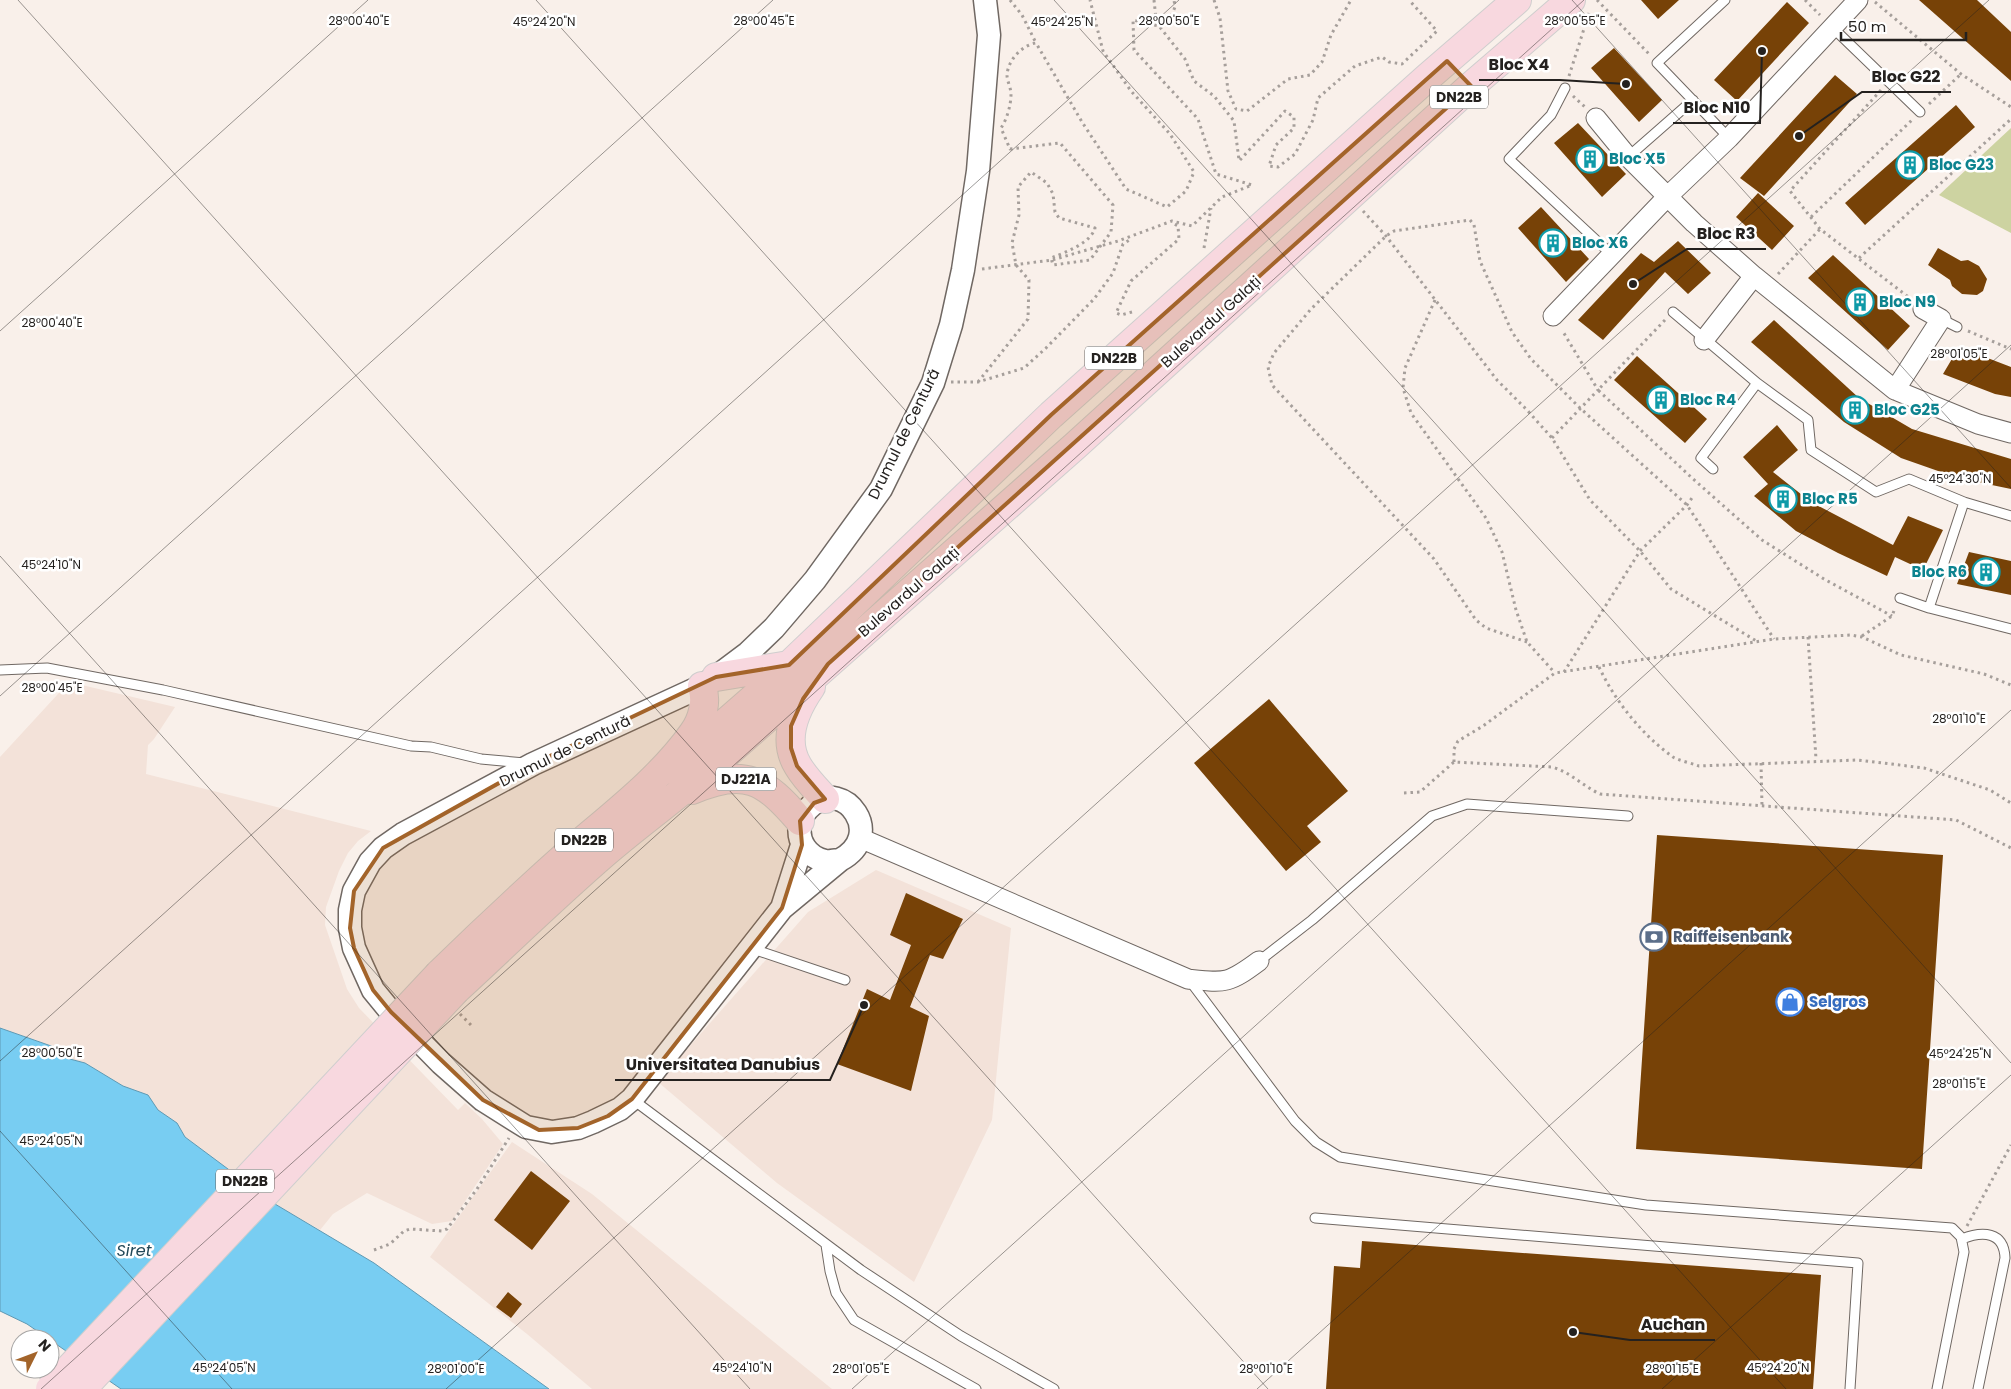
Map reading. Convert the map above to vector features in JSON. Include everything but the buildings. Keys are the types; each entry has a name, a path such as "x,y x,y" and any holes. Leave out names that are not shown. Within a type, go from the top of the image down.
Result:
{"main road":[{"name":"Bulevardul Galați","path":"658,774 701,744 765,688 1051,415 1516,0"},
{"name":"Bulevardul Galați","path":"679,795 1075,446 1471,86 1581,4"},
{"path":"1447,61 1471,86"},
{"name":"DJ221A","path":"826,799 797,766 791,748 791,726 803,699 828,664"},
{"path":"658,774 693,732 701,719 709,681 789,665"},
{"name":"DN22B","path":"82,1389 451,992 516,900 658,774"},
{"name":"DJ221A","path":"679,795 708,783 731,778 749,779 767,787 783,802 801,833"},
{"name":"DN22B","path":"50,1389 451,992 606,852 679,795"}],"street":[{"name":"Drumul de Centură","path":"860,838 856,848 849,855 840,860 782,908 632,1099 608,1116 578,1128 539,1130 514,1120 464,1085 391,1012 374,990 354,948 350,928 350,910 354,891 370,862 383,848 434,816 533,764 709,681 748,653 774,628 816,580 880,489 933,383 951,325 964,270 978,171 984,103 989,35 985,0"},
{"path":"1554,316 1611,254 1728,138 1858,0"},
{"path":"1596,118 1628,157 1694,223 1761,281 1895,390 1978,424 2011,433"},
{"path":"1704,340 1761,281"},
{"path":"1895,390 1949,323 1923,309"},
{"name":"Drumul de Centură","path":"782,908 805,810 814,803 826,799"},
{"path":"826,799 838,800 849,805 857,814 861,826 860,838 1188,979 1218,982 1236,978 1260,960"},
{"name":"DJ221A","path":"801,833 812,856 826,861 840,860"}],"lane":[{"path":"1725,0 1657,63 1728,138"},
{"path":"1832,27 1920,112"},
{"path":"1565,88 1551,114 1510,159 1611,254"},
{"path":"1628,157 1693,100"},
{"path":"1673,312 1757,383 1808,420 1811,450 1876,492 1909,479 1964,502 2011,516"},
{"path":"1713,469 1701,458 1757,383"},
{"path":"1929,608 1964,502"},
{"path":"1900,598 1929,608 2011,629"},
{"path":"0,670 47,668 163,690 411,746 430,747 481,759 533,764"},
{"path":"1260,960 1312,920 1432,816 1467,804 1628,816"},
{"path":"750,948 845,980"},
{"path":"1188,979 1295,1121 1316,1142 1340,1157 1646,1205 1952,1228 1962,1238 1964,1252 1937,1389"},
{"path":"632,1099 826,1244 913,1306 1054,1389"},
{"path":"1316,1218 1858,1263 1850,1389"},
{"path":"1962,1238 1974,1234 1991,1236 2001,1241 2005,1247 2005,1258 1978,1389"},
{"path":"826,1244 836,1293 854,1320 976,1389"}],"path":[{"path":"1010,0 1022,15 1082,122 1126,189 1167,207 1186,191 1194,172 1170,134 1131,90 1103,50 1090,0"},
{"path":"1154,0 1156,19 1169,22 1175,7 1174,0"},
{"path":"1214,0 1220,18 1228,91 1236,109 1248,111 1288,80 1310,75 1322,62 1331,36 1351,0"},
{"path":"1597,0 1657,63"},
{"path":"1804,0 1832,27"},
{"path":"1872,0 1961,74 2011,107"},
{"path":"964,270 1016,266 1052,260 1100,247 1170,222 1192,226 1222,197 1252,185 1216,174 1198,119 1134,50 1133,20 1158,26 1185,59 1194,81 1214,96 1234,121 1240,160 1286,111 1294,118 1294,128 1276,145 1269,166 1278,167 1295,154 1313,120 1318,98 1355,66 1382,57 1390,62 1402,64 1437,31 1410,1"},
{"path":"1581,4 1565,88 1596,118"},
{"path":"1036,43 1028,44 1015,54 1007,74 1011,94 1005,121 1001,128 1010,149 1060,143 1113,206 1111,232 1090,260 1053,265 1052,260"},
{"path":"1811,217 1961,74"},
{"path":"1888,82 1790,191 1820,229 1923,309"},
{"path":"1858,258 2011,119"},
{"path":"978,382 1028,319 1029,280 1016,266 1012,243 1019,215 1018,186 1031,172 1047,183 1052,194 1055,212 1060,218 1095,228 1094,234 1069,251 1051,258 1052,260"},
{"path":"1348,196 1386,236 1497,380 1552,438 1590,500 1640,552 1671,589 1758,642"},
{"path":"1204,250 1211,208"},
{"path":"1526,642 1486,628 1476,620 1434,559 1272,385 1268,367 1274,354 1311,309 1386,236 1394,231 1470,220 1474,225 1480,261 1512,332 1530,359 1580,408 1687,505 1774,639"},
{"path":"1139,306 1133,312 1121,315 1116,313 1131,281 1179,239 1178,226 1170,222"},
{"path":"1761,281 1820,229"},
{"path":"933,383 978,382 1024,368 1094,299 1114,273 1123,244 1138,234"},
{"path":"1435,300 1405,368 1402,388 1412,413 1486,518 1502,552 1526,642 1555,673"},
{"path":"1552,438 1673,312"},
{"path":"1554,316 1598,390 1692,478 1762,540 1824,579 1892,616"},
{"path":"1949,323 2011,349"},
{"path":"1564,673 1640,552 1692,498"},
{"path":"1862,637 1892,616 1900,598"},
{"path":"1454,762 1454,750 1458,741 1483,726 1555,673 1774,639 1851,635 1862,637 1901,655 1984,674 2011,685"},
{"path":"1808,637 1816,759"},
{"path":"1598,667 1608,686 1640,727 1675,758 1699,766 1858,760 1924,768 1990,790 2011,803"},
{"path":"1404,793 1420,792 1454,762 1552,767 1563,770 1590,790 1600,794 1956,820 2011,848"},
{"path":"1761,763 1762,806"},
{"path":"451,992 472,1026"},
{"path":"374,1250 390,1244 404,1231 410,1229 442,1231 447,1229 477,1189 507,1142 514,1120"},
{"path":"1962,1238 2011,1145"}],"highlighted area":[{"path":"1447,61 1471,86 828,664 803,699 791,726 791,748 797,766 825,799 814,803 800,821 802,845 782,908 632,1099 608,1116 578,1128 539,1130 483,1100 391,1012 373,990 354,948 350,928 354,891 383,848 533,764 716,677 789,665 1051,415"}],"shaded area":[{"path":"69,682 175,707 148,745 146,774 371,831 358,841 348,853 339,871 326,907 325,925 347,989 359,1008 458,1110 465,1103 482,1119 503,1144 452,1221 432,1224 367,1193 333,1214 320,1230 275,1204 185,1137 177,1123 158,1110 148,1095 123,1086 85,1063 66,1058 38,1041 0,1028 0,757"},
{"path":"876,870 1011,928 992,1120 914,1282 777,1183 658,1082 808,912"},
{"path":"512,1142 592,1194 832,1389 592,1389 527,1334 430,1257"}],"green space":[{"path":"2011,128 2011,233 1939,195"}],"water":[{"name":"Siret","path":"0,1028 54,1047 66,1058 85,1063 123,1086 148,1095 158,1110 177,1123 185,1137 275,1204 374,1263 549,1389 121,1389 60,1347 60,1329 34,1329 0,1311"}],"place":[{"name":"Bloc N10","path":"1762,51"},
{"name":"Bloc X4","path":"1626,84"},
{"name":"Bloc G22","path":"1799,136"},
{"name":"Bloc X5","path":"1590,159"},
{"name":"Bloc G23","path":"1910,165"},
{"name":"Bloc X6","path":"1553,243"},
{"name":"Bloc R3","path":"1633,284"},
{"name":"Bloc N9","path":"1860,302"},
{"name":"Bloc R4","path":"1661,400"},
{"name":"Bloc G25","path":"1855,410"},
{"name":"Bloc R5","path":"1783,499"},
{"name":"Bloc R6","path":"1986,572"},
{"name":"Raiffeisenbank","path":"1654,937"},
{"name":"Selgros","path":"1790,1002"},
{"name":"Universitatea Danubius","path":"864,1005"},
{"name":"Auchan","path":"1573,1332"}]}
